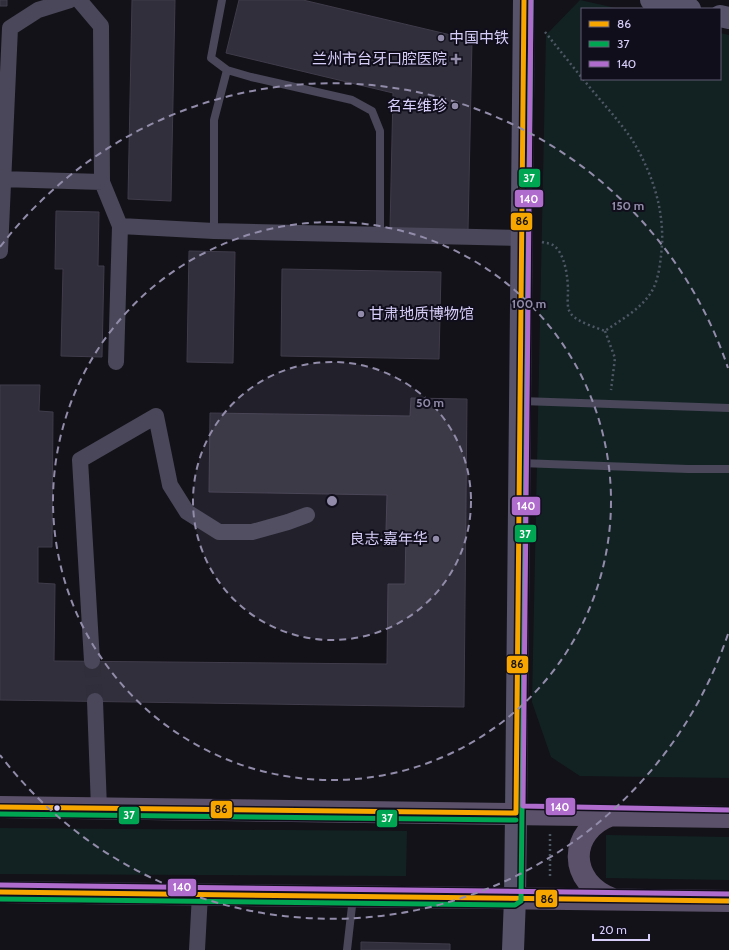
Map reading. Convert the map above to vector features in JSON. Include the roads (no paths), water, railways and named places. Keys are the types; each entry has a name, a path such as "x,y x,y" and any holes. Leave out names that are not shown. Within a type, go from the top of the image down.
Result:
{"main road":[{"path":"0,807 729,817"},
{"path":"612,815 593,825 586,833 579,853 582,874 587,883 603,896 613,900"},
{"path":"0,892 729,901"}],"street":[{"path":"0,251 2,179 10,28 38,10 70,0"},
{"path":"79,0 101,26 102,182 120,226 116,362"},
{"path":"512,950 515,898 524,0"},
{"path":"651,0 686,8"},
{"path":"2,179 102,182"},
{"path":"120,226 214,232 522,238"},
{"path":"92,661 80,460 156,416 170,484 187,512 219,532 252,532 307,515"},
{"path":"95,701 99,808"},
{"path":"197,950 200,894"}],"lane":[{"path":"222,0 211,58 227,70 259,79 352,100 372,111 380,131 380,235"},
{"path":"214,232 214,120 227,70"},
{"path":"520,401 729,408"},
{"path":"520,463 729,469"},
{"path":"347,950 353,896"}],"tunnel":[{"path":"92,661 95,701"}],"place":[{"name":"中国中铁","path":"441,38"},
{"name":"兰州市台牙口腔医院","path":"456,59"},
{"name":"名车维珍","path":"455,106"},
{"name":"甘肃地质博物馆","path":"361,314"},
{"name":"良志·嘉年华","path":"436,539"}]}
